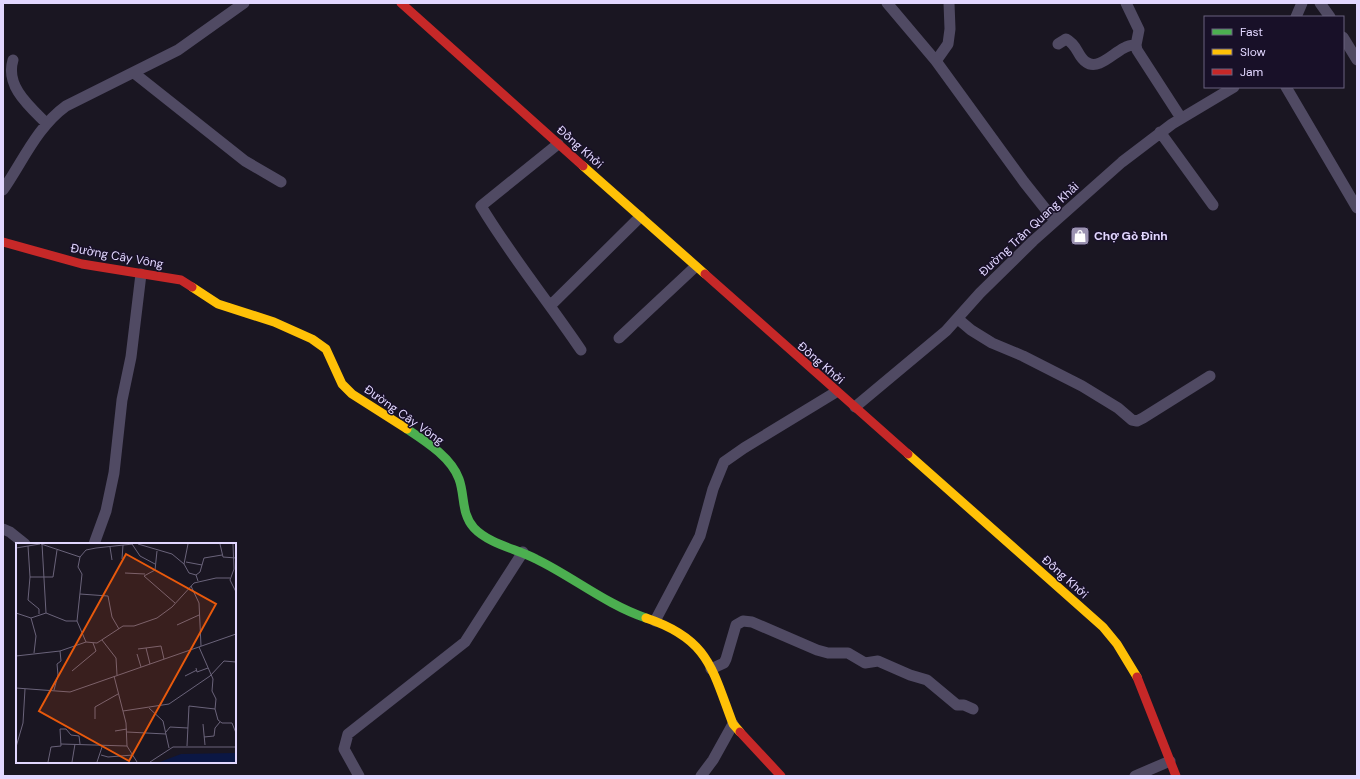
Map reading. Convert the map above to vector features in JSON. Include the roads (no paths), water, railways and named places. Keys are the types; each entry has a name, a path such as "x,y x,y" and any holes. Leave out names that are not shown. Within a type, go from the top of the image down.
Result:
{"main road":[{"name":"Đồng Khởi","path":"401,3 695,267 1103,627 1128,656 1148,699 1176,776"},
{"name":"Đường Cây Vông","path":"3,242 82,264 181,280 218,304 274,322 316,341 326,349 342,384 352,394 422,440 448,462 456,472 460,482 466,520 483,536 523,552 634,614 654,621 686,637 697,646 705,655 733,724 781,776"}],"street":[{"path":"3,190 46,123 66,106 134,73 190,43 244,3"},
{"path":"887,3 936,61 1024,182 1055,221"},
{"path":"936,61 948,44 950,29 949,3"},
{"path":"1126,3 1139,30 1136,44 1137,50 1181,118"},
{"path":"1296,16 1302,3"},
{"path":"1320,3 1329,16"},
{"path":"1058,44 1066,39 1076,47 1085,62 1092,65 1098,64 1125,47 1136,44"},
{"path":"1344,39 1357,60"},
{"path":"12,60 12,77 16,88 46,123"},
{"path":"134,73 245,161 281,182"},
{"name":"Đường Trần Quang Khải","path":"855,407 933,343 958,319 994,279 1055,221 1122,162 1160,132 1232,88"},
{"path":"1287,88 1357,208"},
{"path":"1160,132 1213,205"},
{"path":"558,144 481,206 504,244 551,305 581,350"},
{"path":"551,305 640,217"},
{"path":"619,338 695,267"},
{"path":"94,543 106,511 114,473 121,406 131,357 141,274"},
{"path":"958,319 971,330 992,343 1023,356 1082,386 1118,408 1132,420 1137,421 1143,418 1210,376"},
{"path":"654,621 700,536 724,462 744,448 836,392"},
{"path":"3,529 24,543"},
{"path":"359,776 344,748 348,734 465,642 523,552"},
{"path":"711,669 724,663 736,625 743,621 752,622 817,650 828,653 848,653 865,663 878,661 887,664 910,675 927,680 957,705 964,705 973,709"},
{"path":"701,776 713,760 733,724"},
{"path":"1135,776 1170,761"}],"place":[{"name":"Chợ Gò Đình","path":"1080,236"}]}
